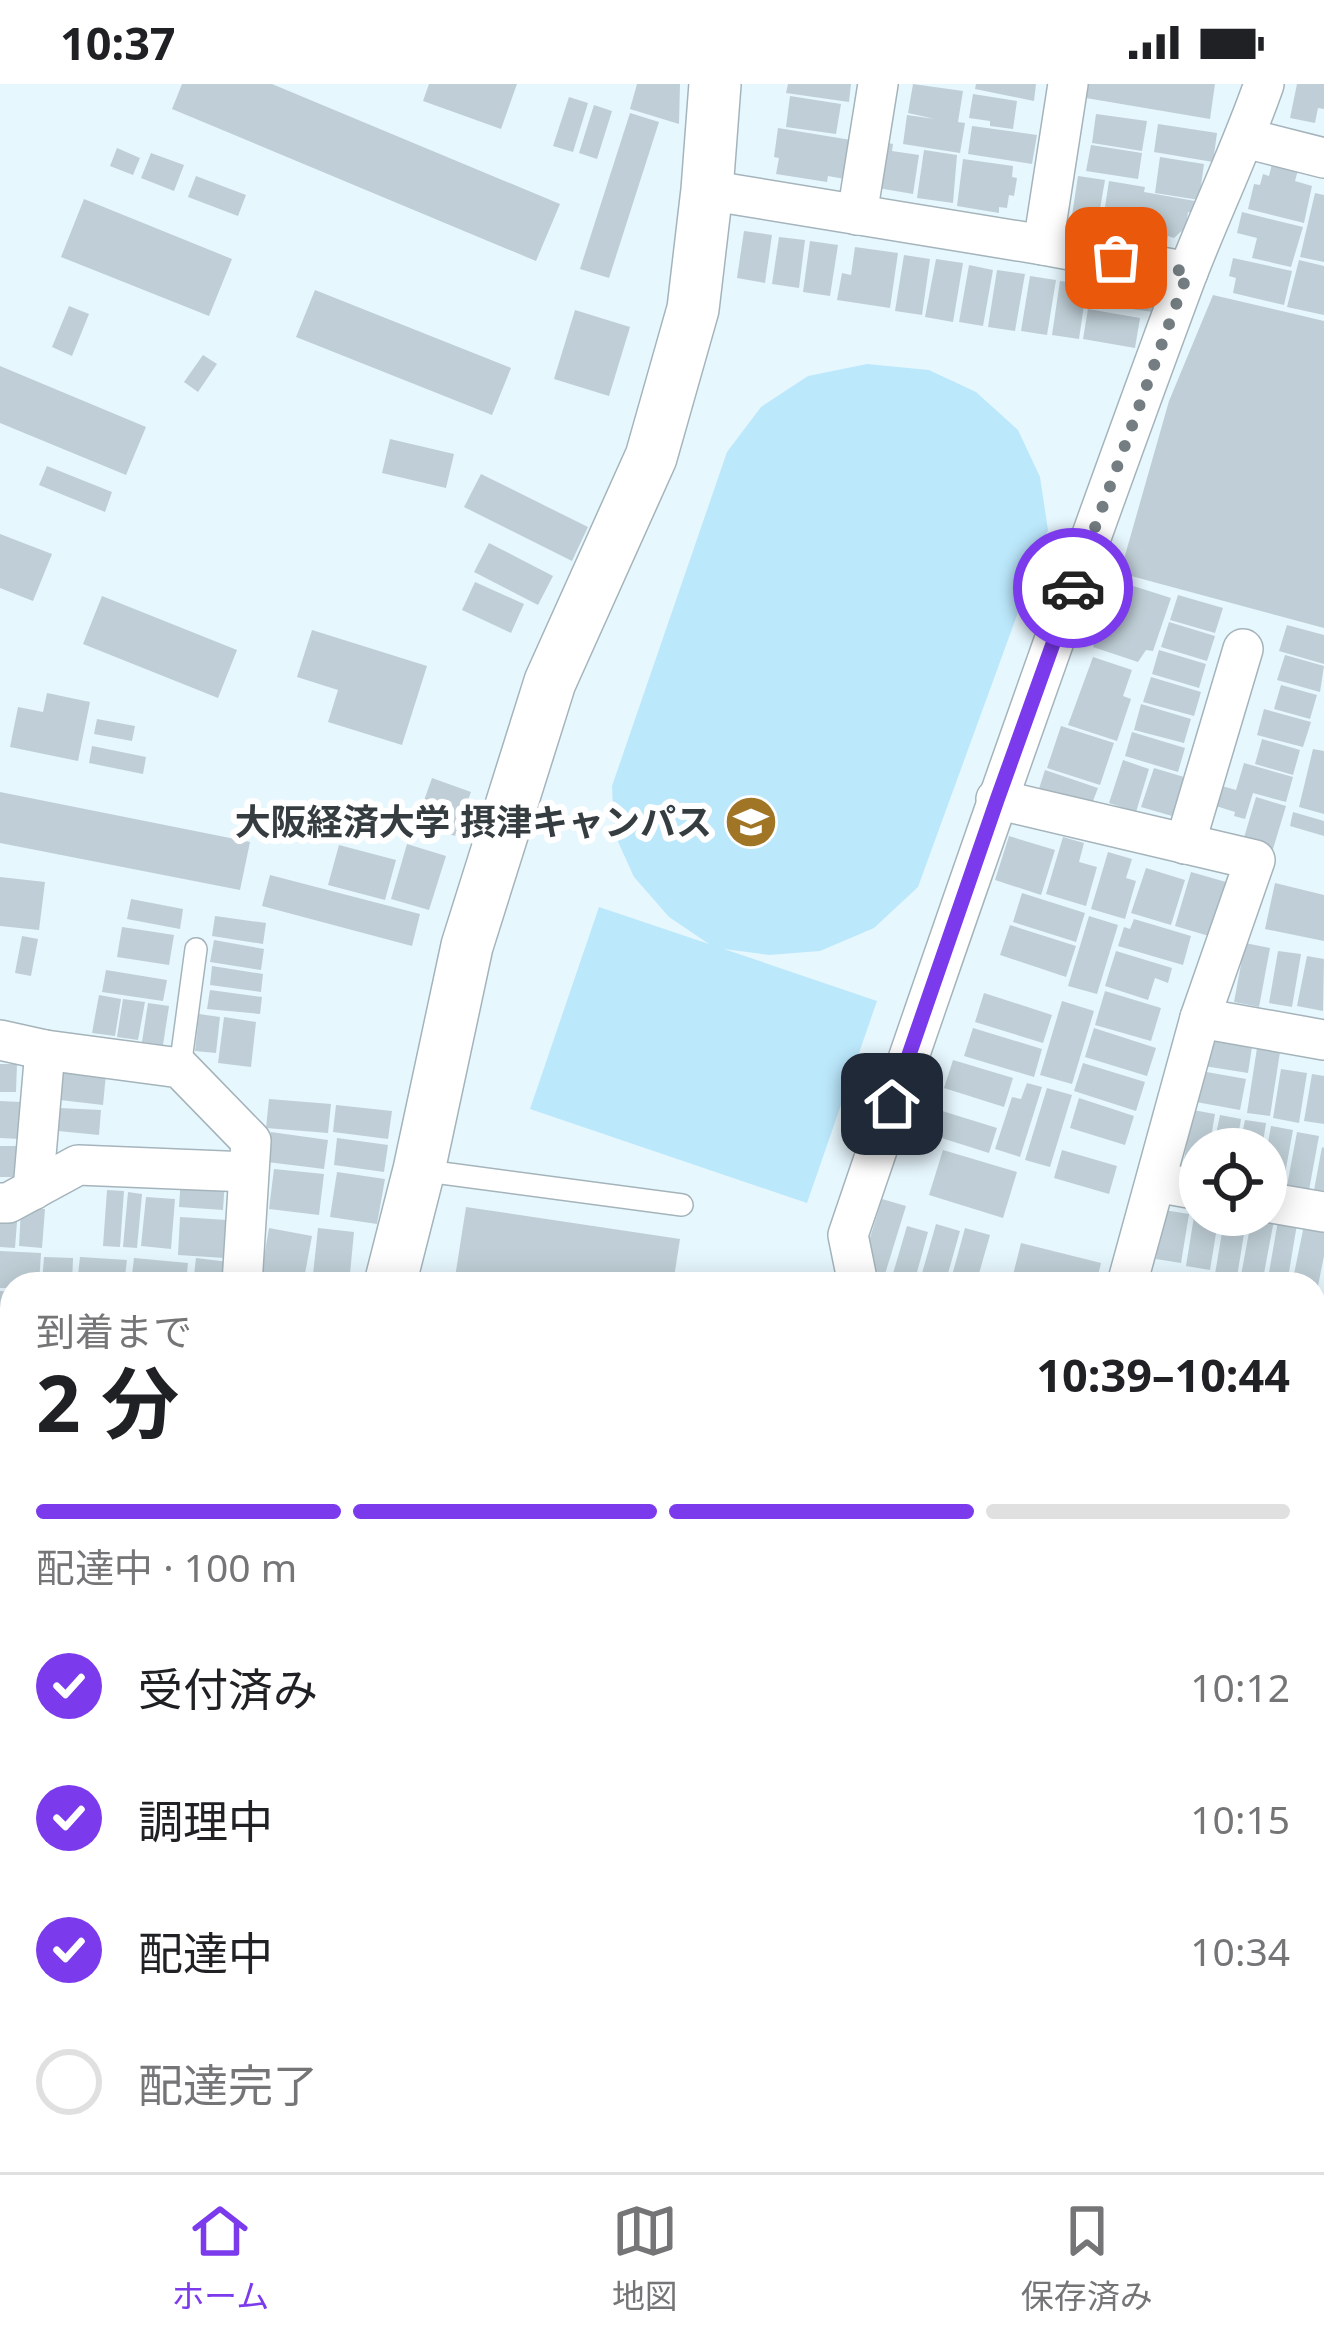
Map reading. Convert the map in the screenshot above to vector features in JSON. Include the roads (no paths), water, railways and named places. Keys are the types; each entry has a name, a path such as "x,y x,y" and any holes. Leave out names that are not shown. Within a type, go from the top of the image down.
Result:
{"street":[{"path":"393,1272 467,946 550,682 651,457 693,309 715,84"},
{"path":"856,215 878,84"},
{"path":"1043,245 1068,84"},
{"path":"855,1272 848,1235 997,800 1188,272 1264,84"},
{"path":"1245,138 1324,158"},
{"path":"707,190 1188,272"},
{"path":"1185,844 1243,649"},
{"path":"997,800 1255,860 1200,1018 1130,1272"},
{"path":"1200,1018 1324,1040"},
{"path":"0,1040 179,1068 251,1142 243,1272"},
{"path":"16,1197 45,1050"},
{"path":"16,1197 78,1165 248,1172"},
{"path":"1156,1182 1179,1186"},
{"path":"1287,1206 1324,1212"}],"lane":[{"path":"179,1068 196,949"},
{"path":"418,1170 682,1205"}],"place":[{"name":"大阪経済大学 摂津キャンパス","path":"751,822"}]}
